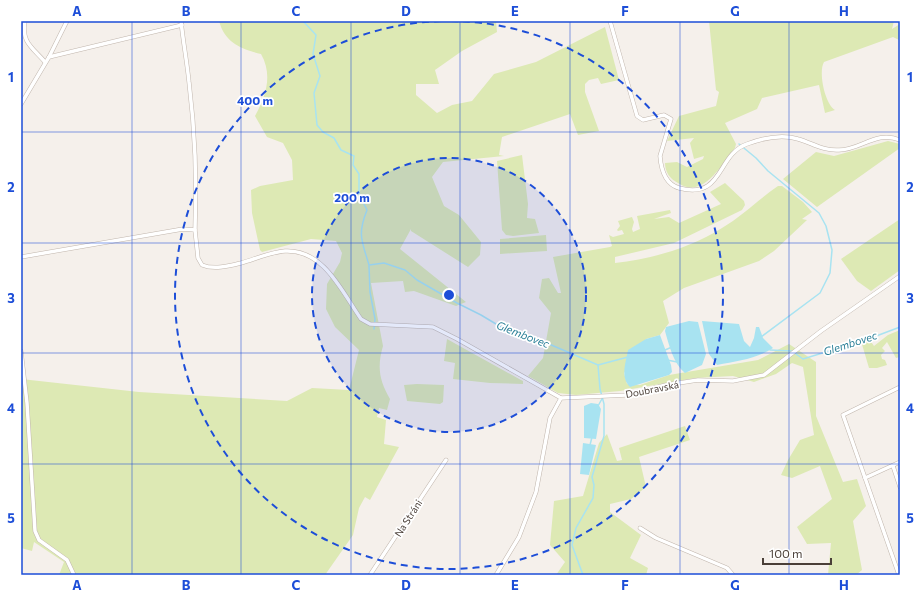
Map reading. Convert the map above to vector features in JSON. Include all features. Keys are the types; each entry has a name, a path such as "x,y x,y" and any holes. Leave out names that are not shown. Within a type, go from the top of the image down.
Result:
{"street":[{"path":"25,21 24,34 26,41 45,62"},
{"path":"21,104 49,57 67,21"},
{"path":"610,21 637,116 642,120 664,115 671,119 660,156 663,173 670,183 676,187 697,191 706,188 739,148 745,144 770,138 789,137 820,148 834,150 848,149 877,137 885,136 900,140"},
{"path":"49,57 182,23 189,83 197,184 195,230 198,258 202,265 213,267 230,265 285,252 308,254 323,265 361,319 370,324 433,328 457,339 561,398 550,418 536,492 519,537 496,575"},
{"path":"21,256 183,229 195,230"},
{"name":"Doubravská","path":"561,398 627,395 672,384 698,380 733,381 764,375 821,331 900,276"},
{"path":"21,351 27,403 35,531 39,540 66,560 74,575"},
{"path":"898,575 843,415 900,387"},
{"name":"Na Stráni","path":"370,575 446,460"},
{"path":"865,478 900,462"},
{"path":"893,466 900,488"},
{"path":"640,528 656,538 727,568 733,575"}],"green space":[{"path":"219,21 496,21 497,32 462,51 435,70 439,84 416,84 416,95 437,113 452,105 472,101 494,74 536,62 605,27 619,80 601,84 598,78 589,80 585,84 585,92 599,131 578,135 570,114 502,137 499,155 504,156 443,162 432,177 444,206 459,215 481,242 480,255 468,267 411,231 411,229 400,249 466,302 456,306 414,291 405,292 403,281 371,283 383,346 380,360 380,373 383,386 390,399 387,410 379,408 377,417 386,420 384,444 399,447 370,500 365,497 359,508 353,535 325,575 59,575 64,562 34,542 32,551 21,548 21,379 139,392 287,401 312,388 349,390 359,350 335,327 326,309 327,284 340,262 342,253 336,241 311,239 262,252 260,250 252,213 251,190 260,186 293,180 292,160 283,143 267,137 255,116 267,85 267,70 261,54 247,50 235,44 225,35"},
{"path":"709,21 894,21 892,29 900,24 900,46 899,40 893,37 824,62 822,67 822,80 828,101 831,107 835,110 825,113 819,85 762,98 757,109 725,123 736,144 735,148 718,171 704,184 696,187 687,187 670,177 665,163 677,162 687,167 703,159 704,156 694,159 690,143 694,138 667,141 679,116 716,106 719,92 716,90"},
{"path":"888,141 900,144 900,148 817,207 783,179 816,152 834,156"},
{"path":"522,155 528,204 527,218 535,219 539,233 513,236 506,235 502,230 497,161"},
{"path":"725,183 744,201 745,205 742,210 674,243 615,257 615,263 643,259 670,252 710,235 743,213 778,186 782,186 803,202 812,212 802,219 807,220 774,251 759,261 684,288 663,301 669,323 660,335 646,339 624,373 627,384 640,385 669,375 758,360 789,344 816,362 816,416 843,482 857,479 866,506 853,521 862,570 856,575 828,575 831,543 807,544 797,527 832,499 820,466 792,478 781,475 800,440 814,435 803,367 792,363 776,374 754,382 733,376 695,378 620,391 576,395 558,393 528,376 543,358 551,313 539,298 542,279 549,278 558,293 561,293 553,257 612,246 609,235 613,237 624,234 622,230 617,230 620,226 618,221 632,217 634,222 632,229 633,232 640,229 637,216 670,210 671,213 654,219 669,217 679,223 721,204 710,192"},
{"path":"900,219 900,270 871,291 857,281 841,259"},
{"path":"546,235 547,251 500,254 500,239"},
{"path":"900,330 900,357 896,358 887,342 882,348 885,351 881,355 882,359 885,360 887,365 877,368 869,368 861,341 869,339 874,346 888,335"},
{"path":"447,339 523,381 523,384 490,383 453,379 455,363 444,361"},
{"path":"404,385 444,385 443,402 440,404 407,401"},
{"path":"685,426 690,440 639,457 646,487 631,499 610,504 610,512 641,535 630,558 648,568 646,575 556,575 565,562 550,545 554,501 583,496 599,443 607,434 617,461 622,460 619,448"}],"water":[{"path":"689,321 698,322 706,354 702,365 685,373 674,359 665,331 666,327"},
{"path":"702,321 739,324 744,341 750,347 754,338 756,327 759,327 763,338 773,348 760,355 717,365 709,354"},
{"path":"660,335 671,365 672,372 669,375 630,387 624,374 628,350 646,339"},
{"path":"591,403 598,404 601,409 596,439 584,438 584,406"},
{"path":"583,443 596,445 589,475 580,474"}],"waterway":[{"name":"Glembovec","path":"303,21 316,35 313,54 320,76 314,93 317,125 323,132 334,138 341,150 354,156 353,165 359,174 359,194 367,210 361,232 369,265 384,263 405,270 417,280 501,327 535,338 598,365 628,357"},
{"path":"739,144 756,158 768,171 819,213 826,226 832,250 830,273 820,293 761,337"},
{"path":"369,266 370,292 375,319 374,329"},
{"name":"Glembovec","path":"770,350 792,351 803,359 871,338 900,327"},
{"path":"665,350 672,347"},
{"name":"Glembovec","path":"667,360 677,362"},
{"path":"583,575 572,545 576,528 593,498 594,485 592,477 604,436 604,404 600,389 598,365"},
{"path":"598,406 603,397"},
{"path":"590,445 592,437"}]}
